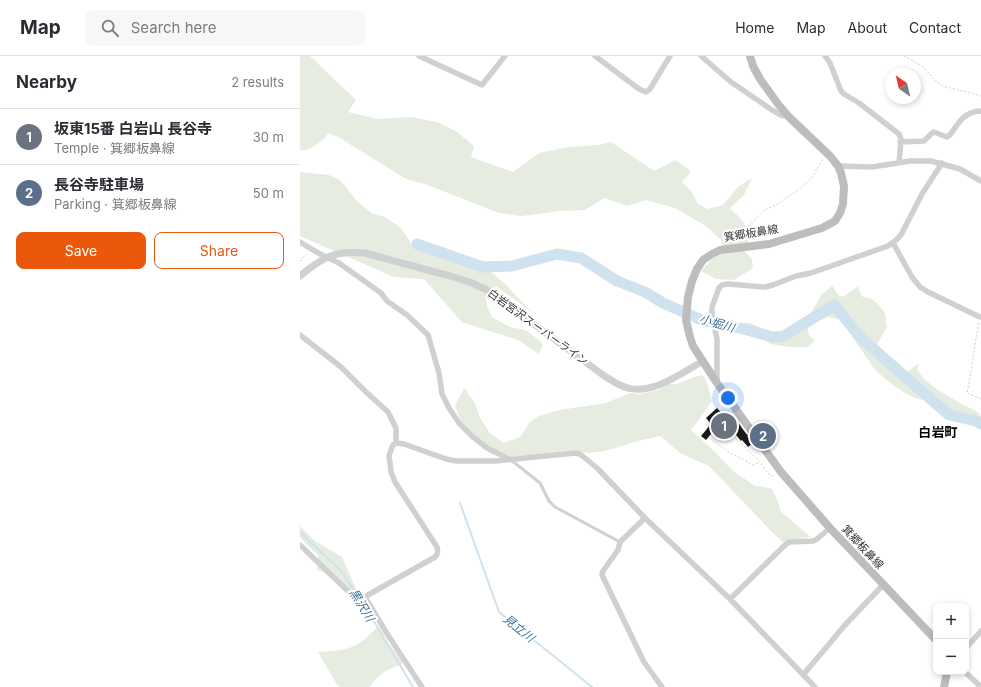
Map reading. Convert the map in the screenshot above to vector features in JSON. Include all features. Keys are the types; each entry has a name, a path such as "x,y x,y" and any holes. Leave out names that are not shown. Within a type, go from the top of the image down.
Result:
{"main road":[{"name":"箕郷板鼻線","path":"750,56 760,79 778,104 789,117 833,159 838,166 844,186 842,204 838,217 831,224 822,228 769,244 732,247 716,251 703,260 697,268 688,297 686,320 690,337 693,346 717,383 781,472 830,528 935,639"},
{"path":"944,687 946,675"}],"street":[{"path":"419,56 482,85 505,56"},
{"path":"595,56 639,89 646,92 650,89 670,56"},
{"path":"701,56 731,82 772,110 789,117"},
{"path":"825,56 830,63 841,91 899,134 901,139 899,163"},
{"path":"900,142 924,141 934,132 947,137 950,136 956,125 965,116 974,111 981,111"},
{"path":"838,166 872,167 910,161 931,161 960,169 981,181"},
{"path":"717,383 717,339 712,316 712,307 719,288 722,285 728,284 765,287 796,276 811,273 893,243 899,238 922,194 942,163"},
{"path":"300,242 339,263 381,293 387,301 407,315 428,336 439,373 442,394 459,423 487,448 511,460"},
{"path":"893,243 912,277 920,286 928,292 980,317"},
{"name":"白岩宮沢スーパーライン","path":"300,276 318,262 334,254 353,252 365,253 470,282 489,291 603,375 620,385 638,390 660,385 703,362"},
{"path":"300,335 341,366 388,412 396,428 396,443 393,445 390,456 391,472 395,482 437,547 438,551 436,558 368,595 365,599"},
{"path":"396,443 404,444 456,461 496,461 574,453 580,454 597,468 645,518 730,599 816,687"},
{"path":"645,518 620,542 618,550 603,571 602,575 644,662 662,687"},
{"path":"730,599 789,542 813,541 830,528"},
{"path":"300,545 352,596 355,598 365,599 368,602 422,687"},
{"path":"803,675 845,625 883,585"},
{"path":"969,645 981,631"},
{"path":"968,675 981,687"}],"lane":[{"path":"511,460 540,483 549,501 555,506 620,542"}],"path":[{"path":"904,56 922,66 942,86 981,96"},
{"path":"732,247 736,239 763,211 778,204 802,187 812,177 827,153"},
{"path":"300,261 313,249"},
{"path":"980,317 970,378 966,393 981,399"},
{"path":"726,428 741,417"},
{"path":"724,427 760,462 769,474 772,476 781,472"},
{"path":"708,437 727,451 753,465 760,462"}],"shaded area":[{"path":"300,56 310,56 356,100 348,112 378,119 412,117 440,123 457,132 474,146 471,157 513,172 539,153 569,147 598,145 611,142 654,171 675,160 690,170 689,174 682,182 692,192 698,204 708,209 723,205 738,187 752,178 744,195 730,208 742,220 750,234 744,251 752,259 753,268 734,280 716,279 701,271 712,259 725,252 721,240 706,226 675,208 646,200 627,206 604,198 585,210 560,211 522,216 499,213 425,184 406,179 340,138 329,133 312,147 300,150"},
{"path":"300,172 329,175 340,180 357,201 371,213 385,217 401,228 413,246 491,272 503,282 533,313 496,286 486,296 487,306 492,317 510,327 525,330 538,339 543,345 539,354 518,340 462,322 424,279 394,277 300,236"},
{"path":"832,286 838,295 843,297 859,286 859,290 863,297 870,298 878,304 885,313 887,327 877,344 903,375 919,363 917,369 923,378 935,388 976,411 981,416 981,426 963,422 936,403 915,398 903,392 885,379 873,367 845,326 838,319 828,317 808,328 809,336 815,340 808,347 789,347 770,344 763,339 727,329 726,326 731,323 750,323 771,332 782,333 808,317 821,295"},
{"path":"703,375 712,401 691,430 733,471 755,486 772,489 781,512 811,537 783,542 709,466 680,453 660,436 598,452 590,453 575,450 511,457 490,447 474,434 461,421 455,406 464,388 475,403 480,418 490,433 504,443 520,437 530,422 539,416 560,410 606,403 630,393 640,394 659,390 669,384 677,384"},
{"path":"300,526 315,541 342,557 361,600 329,574 317,570 318,555 300,537"},
{"path":"377,627 380,628 388,643 403,664 382,674 369,687 340,687 336,683 318,652 336,651 350,647 364,640"}],"building":[{"path":"717,408 728,420 725,422 727,424 722,429 720,427 717,430 716,428 706,440 701,436 711,424 706,418"},
{"path":"739,424 753,443 748,447 732,430"}],"waterway":[{"name":"小堀川","path":"417,244 483,267 512,266 557,254 581,258 617,281 645,292 663,303 704,321 721,323 773,337 784,336 834,305 862,339 949,415 976,421 981,424"},
{"name":"見立川","path":"460,503 499,612 592,687"},
{"name":"黒沢川","path":"300,532 341,571 358,596"},
{"name":"黒沢川","path":"361,600 413,687"}],"place":[{"name":"坂東15番 白岩山 長谷寺","path":"724,426"},
{"name":"長谷寺駐車場","path":"763,436"}],"district":[{"name":"白岩町","path":"938,432"}]}
